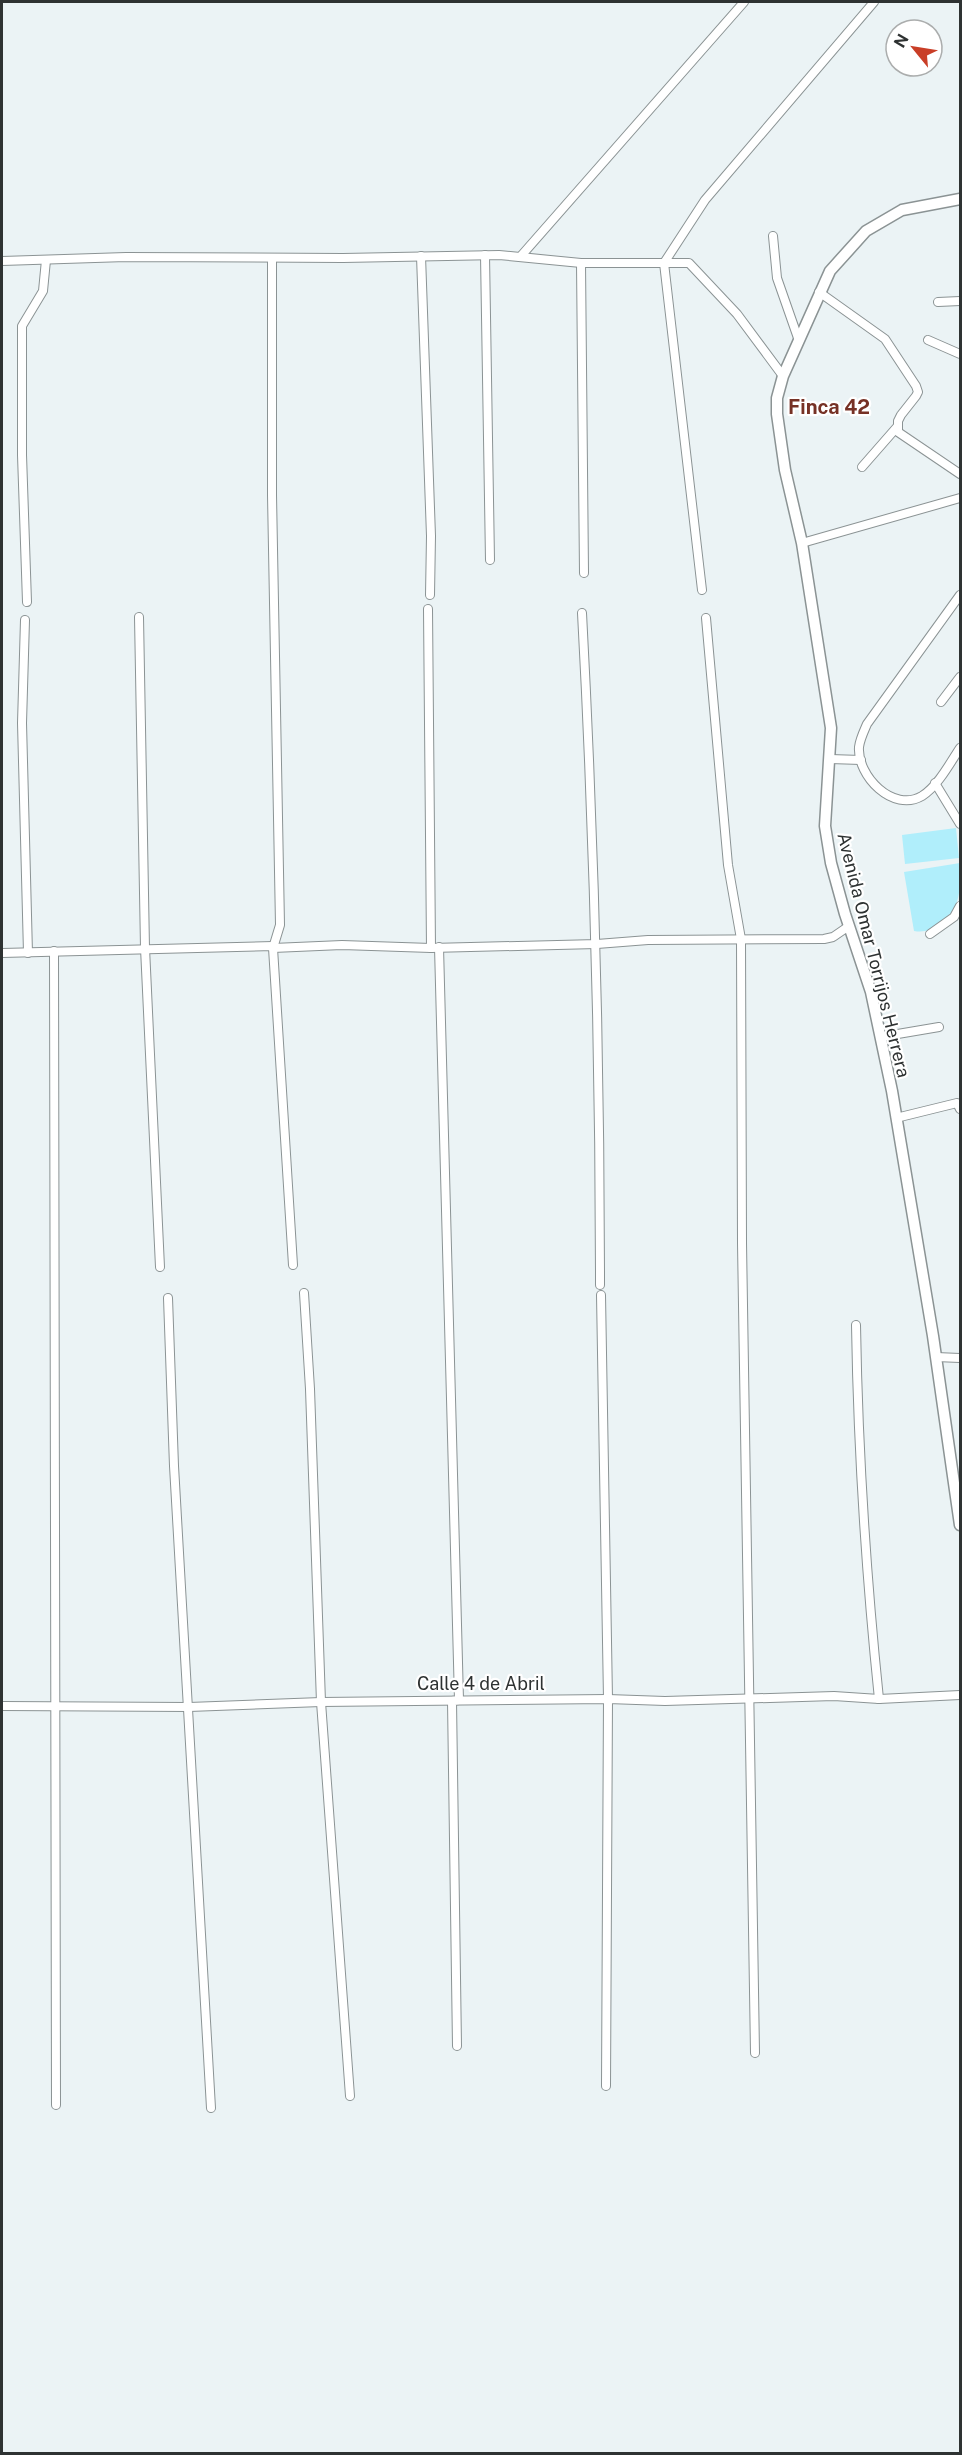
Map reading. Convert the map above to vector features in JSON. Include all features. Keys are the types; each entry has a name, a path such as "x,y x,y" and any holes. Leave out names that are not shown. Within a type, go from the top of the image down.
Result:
{"street":[{"path":"521,255 744,2"},
{"path":"702,590 664,263 705,200 874,2"},
{"name":"Avenida Omar Torrijos Herrera","path":"960,199 902,210 866,231 830,271 798,338 777,398 785,470 802,543 831,728 825,826 831,863 871,992 896,1118 936,1357 960,1520"},
{"path":"773,236 777,278 798,338"},
{"path":"485,255 490,560"},
{"path":"2,261 126,257 521,255 581,263 689,263 737,314 783,376"},
{"path":"422,256 431,536 430,596"},
{"path":"272,258 272,495 280,925 273,948 293,1265"},
{"path":"27,602 22,455 22,326 43,291 46,260"},
{"path":"581,263 584,573"},
{"path":"819,292 885,339 918,392 901,415 897,427 862,467"},
{"path":"938,302 960,301"},
{"path":"928,340 960,354"},
{"path":"897,427 902,436 960,474"},
{"path":"802,543 960,498"},
{"path":"960,595 867,724 859,747 861,760 873,784 891,796 911,799 920,797 934,783 960,748"},
{"path":"428,609 456,1700 457,2046"},
{"path":"582,613 597,944 600,1285"},
{"path":"139,617 146,948 160,1267"},
{"path":"706,618 728,865 741,939 742,1232 755,2053"},
{"path":"25,620 22,723 28,952"},
{"path":"941,702 960,677"},
{"path":"830,759 861,760"},
{"path":"934,783 960,822"},
{"path":"930,934 954,917 960,906"},
{"path":"2,953 146,948 273,946 273,948 342,945 435,947 597,944 648,940 824,939 834,937 849,926"},
{"path":"54,951 56,2105"},
{"path":"880,1038 939,1027"},
{"path":"896,1118 957,1103 960,1109"},
{"path":"303,1293 310,1389 321,1701 350,2096"},
{"path":"601,1295 608,1699 606,2086"},
{"path":"168,1298 174,1466 211,2108"},
{"path":"856,1325 862,1512 879,1699"},
{"path":"936,1357 960,1358"},
{"name":"Calle 4 de Abril","path":"2,1706 189,1707 321,1701 608,1699 665,1701 834,1696 879,1699 960,1695"}],"shaded area":[{"path":"956,828 959,858 905,864 902,835"},
{"path":"960,863 960,889 953,911 931,929 914,931 904,872"}],"district":[{"name":"Finca 42","path":"829,407"}]}
